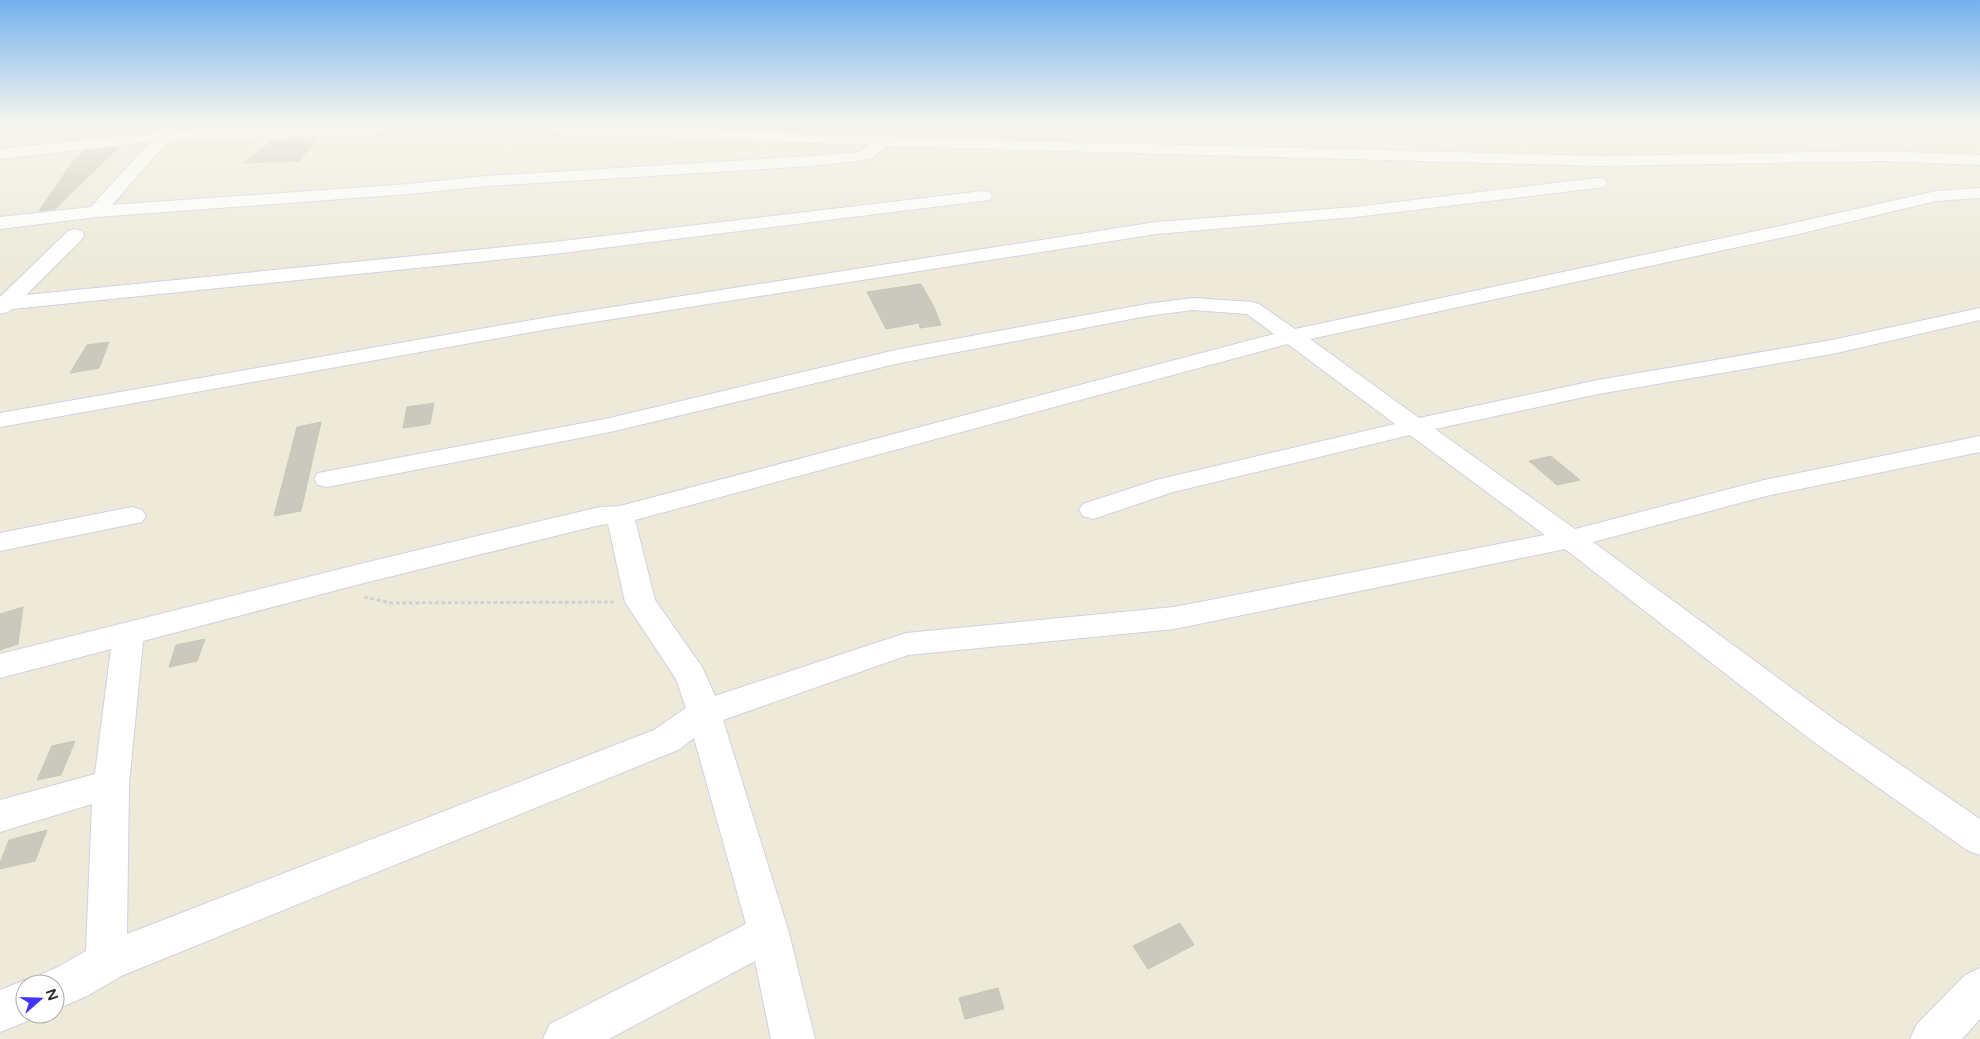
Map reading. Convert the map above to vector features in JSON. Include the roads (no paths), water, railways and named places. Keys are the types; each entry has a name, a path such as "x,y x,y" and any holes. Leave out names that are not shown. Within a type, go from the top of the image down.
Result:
{"street":[{"path":"98,212 132,172"},
{"path":"0,223 98,212 408,189 486,181 622,172"},
{"path":"0,420 549,323 1156,228 1355,212 1598,183"},
{"path":"0,666 313,586 600,516 620,515 1290,337 1784,231 1936,196 1980,193"},
{"path":"2,305 554,248 983,196"},
{"path":"2,305 75,235"},
{"path":"326,478 610,424 900,356 1147,310 1193,304 1252,308 1570,539 1823,730 1980,839"},
{"path":"1093,510 1165,486 1416,426 1598,387 1832,347 1980,314"},
{"path":"65,985 106,962 666,740 704,713 906,644 1174,618 1570,539 1764,488 1980,444"},
{"path":"620,515 640,602 691,676 704,713 769,933 792,1039"},
{"path":"0,542 132,516"},
{"path":"106,962 111,784 128,634"},
{"path":"0,816 111,784"},
{"path":"565,1039 769,933"},
{"path":"1932,1039 1980,989"},
{"path":"0,1011 15,1005"}]}
